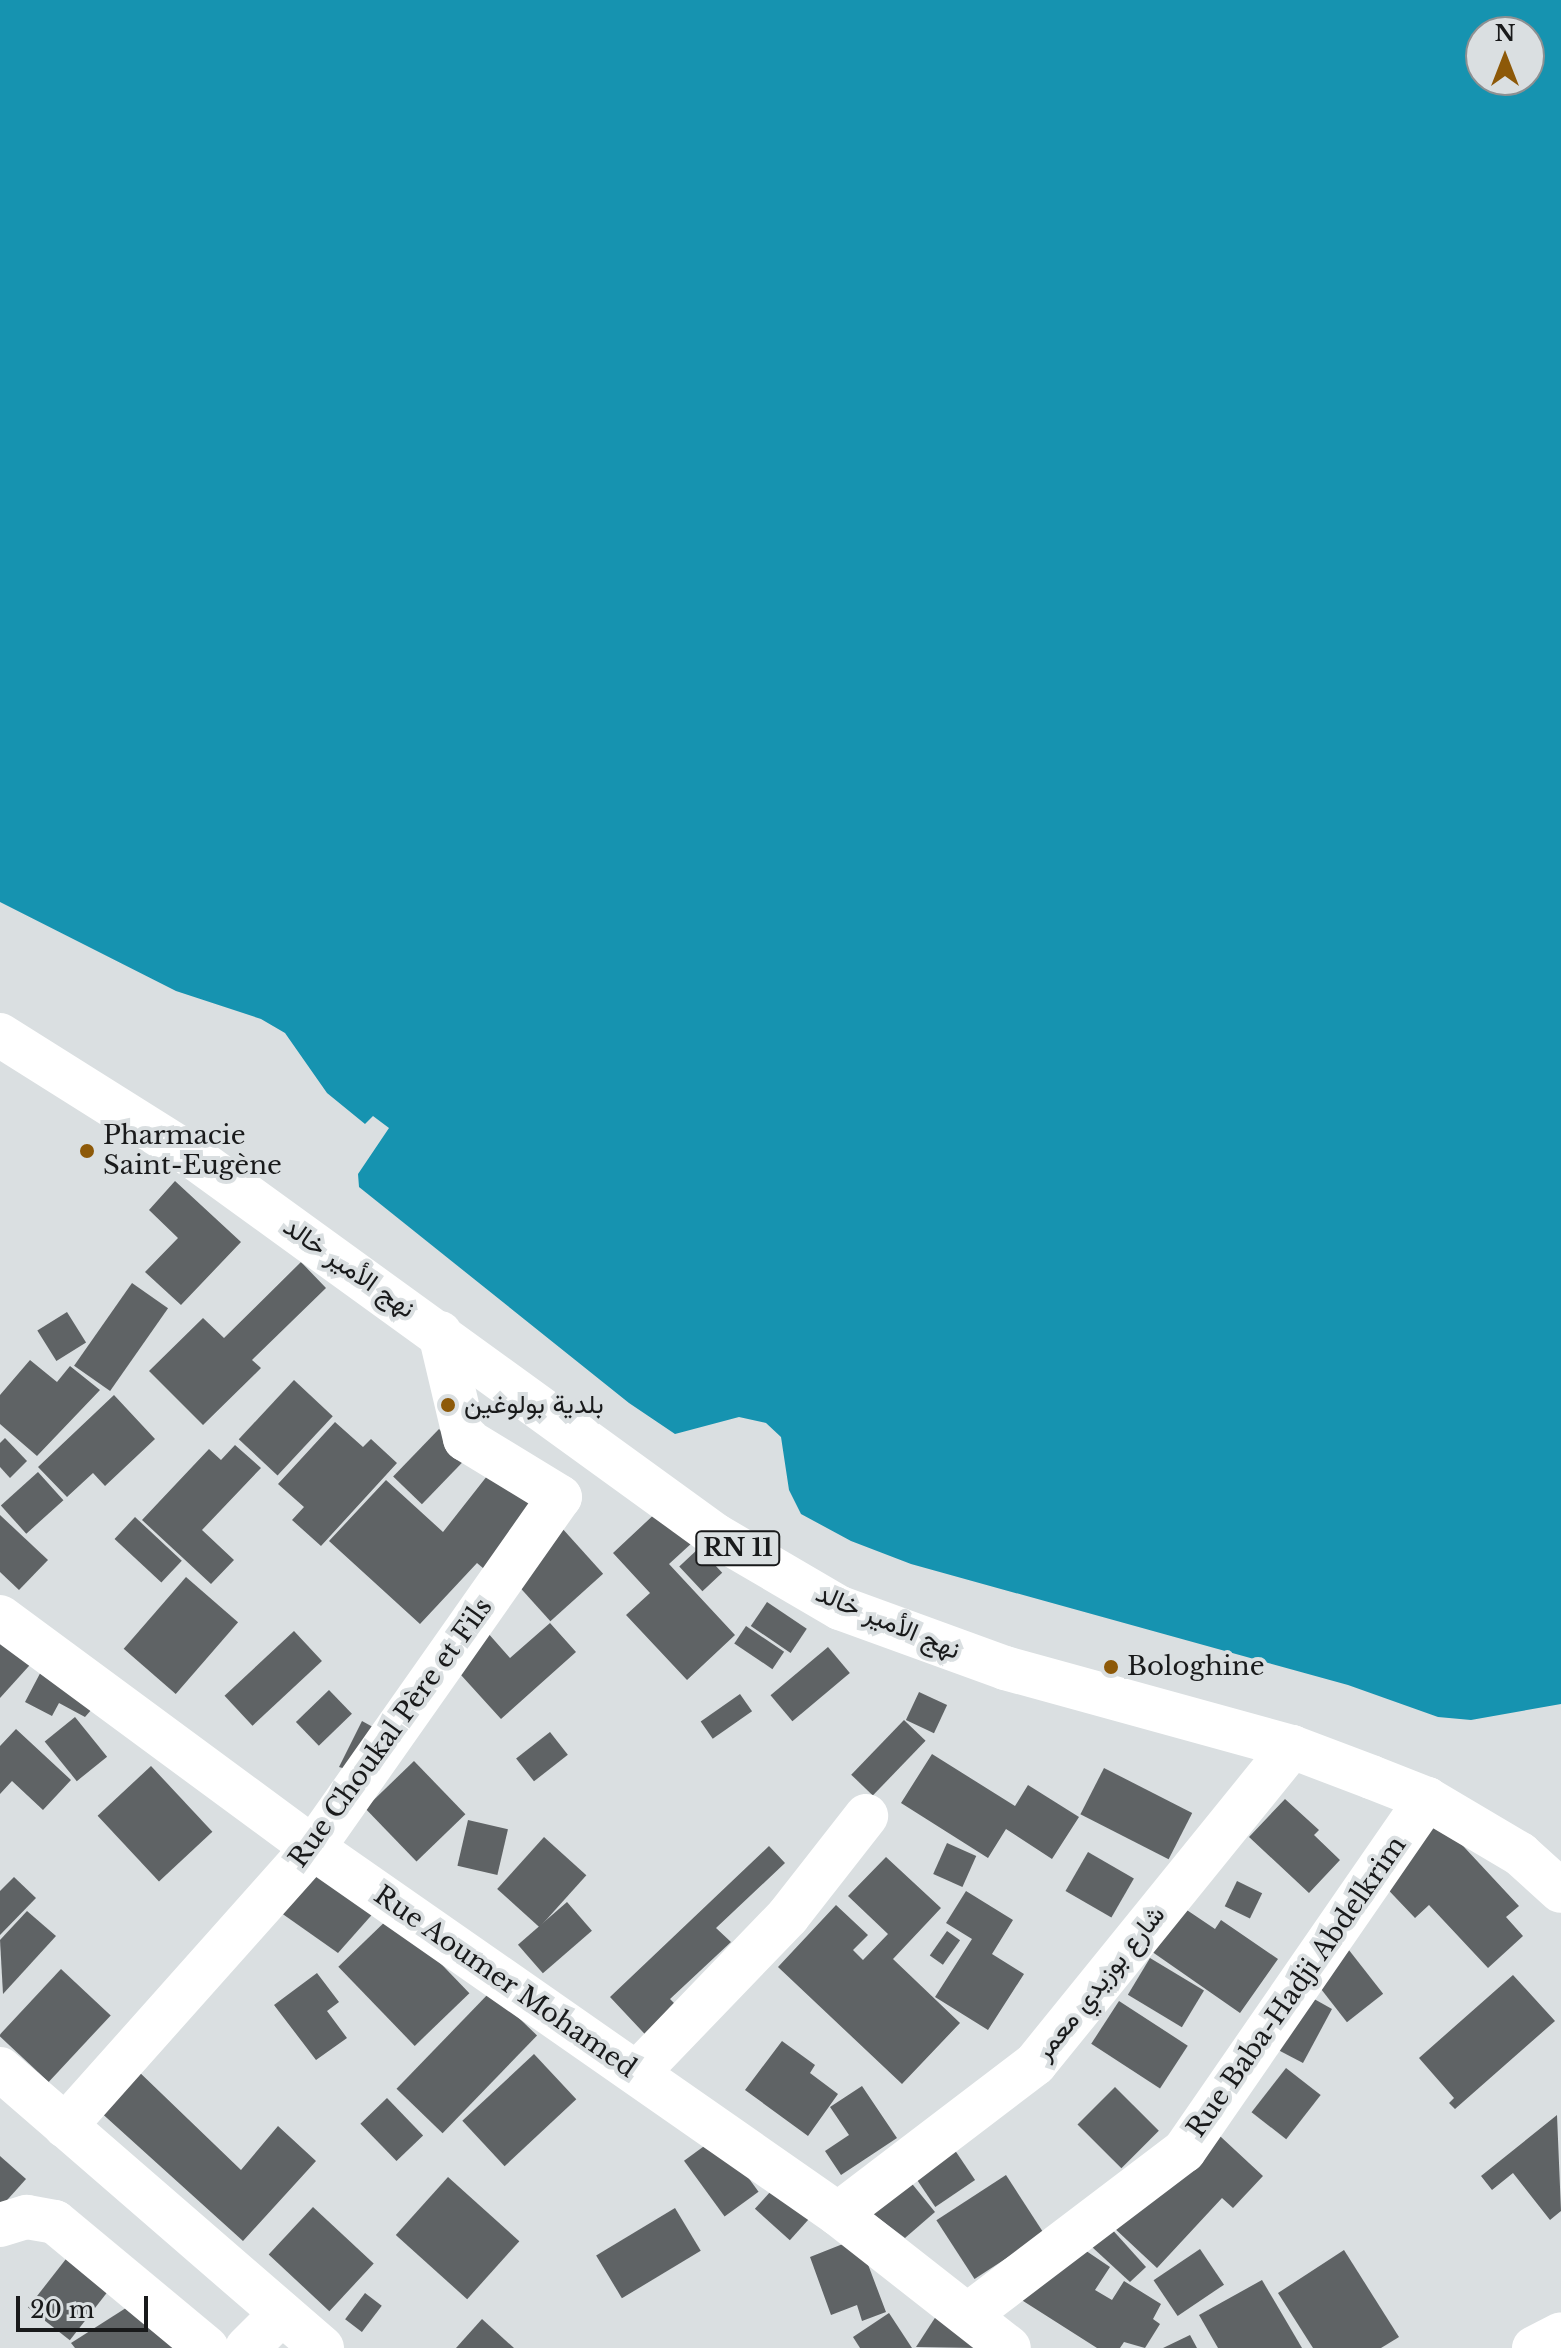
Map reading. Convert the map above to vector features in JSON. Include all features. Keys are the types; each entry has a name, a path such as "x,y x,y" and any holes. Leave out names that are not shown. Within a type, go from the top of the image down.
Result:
{"street":[{"name":"نهج الأمير خالد","path":"0,1035 192,1156 715,1535 840,1608 1005,1668 1292,1747 1427,1799 1520,1854 1561,1891"},
{"name":"Rue Choukal Père et Fils","path":"65,2126 313,1848 560,1497 465,1439 440,1333"},
{"name":"Rue Aoumer Mohamed","path":"0,1617 313,1848 838,2214 1009,2348"},
{"name":"شارع بوزيدي معمر","path":"838,2214 1035,2064 1292,1747"},
{"name":"Rue Baba-Hadji Abdelkrim","path":"969,2314 1184,2151 1427,1799"},
{"path":"637,2073 788,1916 866,1816"},
{"path":"0,2069 322,2348"},
{"path":"0,2225 27,2217 55,2222 207,2348"},
{"path":"247,2348 282,2313"},
{"path":"1534,2348 1561,2334"}],"water":[{"path":"0,0 1561,0 1561,1704 1471,1720 1438,1717 1348,1685 911,1564 851,1541 801,1514 789,1490 781,1437 766,1423 739,1417 675,1434 629,1403 359,1187 358,1174 389,1128 373,1116 365,1124 327,1093 285,1033 261,1019 176,991 0,902"}],"building":[{"path":"175,1181 241,1242 181,1305 145,1272 178,1238 149,1210"},
{"path":"301,1262 326,1288 252,1360 261,1368 203,1425 149,1371 203,1318 224,1338"},
{"path":"132,1283 168,1308 110,1391 74,1366"},
{"path":"67,1312 86,1343 56,1361 37,1331"},
{"path":"30,1360 57,1382 70,1366 100,1390 37,1456 0,1424 0,1395"},
{"path":"294,1380 333,1416 278,1475 239,1439"},
{"path":"114,1395 155,1439 105,1486 93,1473 67,1497 38,1467"},
{"path":"335,1422 363,1447 371,1439 397,1463 321,1546 292,1520 304,1507 278,1484"},
{"path":"439,1429 468,1457 422,1504 393,1476"},
{"path":"5,1438 27,1461 10,1478 0,1467 0,1443"},
{"path":"235,1445 261,1468 202,1530 234,1560 211,1584 142,1520 209,1449 221,1460"},
{"path":"491,1471 544,1501 490,1574 477,1563 420,1624 329,1541 386,1480 443,1532"},
{"path":"38,1472 63,1500 26,1534 1,1505"},
{"path":"661,1508 693,1542 669,1564 735,1635 687,1680 626,1615 650,1593 613,1553"},
{"path":"0,1515 48,1560 19,1590 0,1572"},
{"path":"135,1517 182,1561 161,1583 115,1539"},
{"path":"561,1527 603,1574 550,1621 508,1575"},
{"path":"699,1548 722,1573 702,1591 679,1566"},
{"path":"186,1577 238,1622 176,1694 124,1649"},
{"path":"767,1602 807,1629 791,1653 751,1626"},
{"path":"550,1623 576,1652 501,1719 451,1664 487,1632 510,1658"},
{"path":"746,1626 784,1652 772,1669 734,1643"},
{"path":"294,1631 322,1661 252,1726 225,1696"},
{"path":"0,1636 38,1656 0,1698"},
{"path":"828,1647 850,1673 792,1721 771,1695"},
{"path":"46,1662 100,1700 85,1717 59,1703 52,1716 25,1702"},
{"path":"329,1690 352,1714 319,1746 296,1722"},
{"path":"919,1692 947,1705 934,1733 906,1720"},
{"path":"740,1694 752,1711 713,1739 701,1722"},
{"path":"75,1717 107,1757 77,1781 45,1742"},
{"path":"904,1720 926,1741 873,1796 851,1775"},
{"path":"362,1721 382,1732 356,1772 339,1767"},
{"path":"16,1729 71,1780 43,1810 12,1781 0,1794 0,1746"},
{"path":"550,1732 568,1755 534,1781 516,1758"},
{"path":"932,1754 1015,1806 1028,1785 1079,1817 1052,1859 1006,1829 988,1858 901,1803"},
{"path":"414,1761 465,1814 416,1861 365,1808"},
{"path":"151,1766 212,1832 159,1882 98,1816"},
{"path":"1104,1768 1192,1813 1169,1859 1080,1814"},
{"path":"1285,1799 1319,1830 1314,1835 1340,1860 1309,1893 1249,1837"},
{"path":"1438,1819 1519,1906 1506,1917 1523,1936 1488,1968 1429,1905 1415,1918 1376,1877"},
{"path":"468,1820 508,1829 497,1875 457,1866"},
{"path":"544,1837 586,1875 540,1927 497,1889"},
{"path":"947,1843 976,1856 962,1887 933,1874"},
{"path":"769,1846 785,1863 716,1928 731,1942 670,1999 687,2016 656,2046 610,1997"},
{"path":"1088,1852 1134,1878 1111,1917 1066,1891"},
{"path":"886,1857 941,1908 893,1959 960,2023 902,2084 778,1967 836,1905 868,1935 853,1950 863,1960 888,1934 848,1896"},
{"path":"315,1860 377,1909 338,1953 267,1903"},
{"path":"14,1877 36,1898 0,1935 0,1891"},
{"path":"1237,1881 1262,1893 1250,1918 1225,1906"},
{"path":"966,1891 1013,1920 992,1954 1024,1974 988,2030 935,1997 972,1939 946,1923"},
{"path":"1169,1898 1215,1929 1221,1920 1278,1959 1240,2013 1138,1942"},
{"path":"567,1902 592,1931 543,1973 518,1945"},
{"path":"27,1911 56,1936 3,1994 0,1940"},
{"path":"393,1914 469,1993 415,2046 338,1967"},
{"path":"947,1931 960,1940 943,1965 930,1956"},
{"path":"1345,1945 1383,1994 1347,2022 1309,1973"},
{"path":"1150,1958 1204,1990 1182,2027 1128,1995"},
{"path":"61,1969 111,2015 49,2082 0,2034"},
{"path":"317,1973 339,2002 327,2011 347,2038 316,2060 274,2005"},
{"path":"1513,1975 1555,2021 1455,2109 1449,2103 1454,2098 1419,2058"},
{"path":"1291,1986 1332,2009 1303,2063 1255,2038"},
{"path":"491,1991 537,2035 443,2133 397,2089"},
{"path":"1119,2001 1188,2046 1160,2088 1091,2044"},
{"path":"782,2041 815,2065 810,2073 838,2094 808,2136 745,2090"},
{"path":"534,2054 576,2099 505,2166 462,2121"},
{"path":"135,2068 241,2170 278,2126 316,2161 243,2241 97,2109"},
{"path":"1286,2068 1321,2095 1286,2139 1252,2112"},
{"path":"862,2086 897,2138 841,2175 825,2151 849,2135 830,2107"},
{"path":"1115,2087 1159,2131 1121,2168 1078,2124"},
{"path":"387,2098 423,2135 397,2161 360,2124"},
{"path":"1557,2115 1561,2211 1550,2220 1513,2173 1492,2190 1481,2176"},
{"path":"1207,2124 1263,2176 1233,2208 1222,2198 1157,2268 1112,2226"},
{"path":"718,2136 759,2192 725,2217 684,2161"},
{"path":"946,2137 975,2180 935,2207 906,2164"},
{"path":"0,2156 26,2179 0,2208"},
{"path":"1006,2175 1044,2234 975,2279 936,2220"},
{"path":"448,2177 519,2241 467,2299 396,2235"},
{"path":"909,2180 935,2212 905,2238 873,2214"},
{"path":"779,2182 814,2213 790,2240 755,2209"},
{"path":"313,2207 374,2264 329,2311 269,2255"},
{"path":"675,2208 701,2251 622,2298 596,2255"},
{"path":"1100,2216 1146,2267 1130,2282 1079,2235"},
{"path":"1064,2236 1110,2267 1095,2290 1112,2300 1124,2281 1161,2304 1153,2319 1160,2324 1145,2348 1124,2342 1120,2348 1097,2348 1020,2299"},
{"path":"858,2238 886,2312 862,2321 857,2305 831,2315 810,2257"},
{"path":"1200,2249 1224,2285 1178,2316 1154,2280"},
{"path":"73,2250 115,2283 70,2340 28,2308"},
{"path":"1344,2250 1399,2337 1381,2348 1313,2348 1278,2293"},
{"path":"1262,2280 1302,2348 1218,2348 1199,2315"},
{"path":"365,2293 382,2306 362,2332 345,2319"},
{"path":"140,2299 175,2348 75,2348 71,2343"},
{"path":"942,2307 976,2348 916,2347"},
{"path":"889,2313 912,2348 860,2348 853,2337"},
{"path":"482,2319 514,2348 456,2348"},
{"path":"1190,2335 1197,2348 1163,2348"}],"place":[{"name":"Pharmacie Saint-Eugène","path":"87,1151"},
{"name":"بلدية بولوغين","path":"448,1405"},
{"name":"Bologhine","path":"1111,1667"}]}
